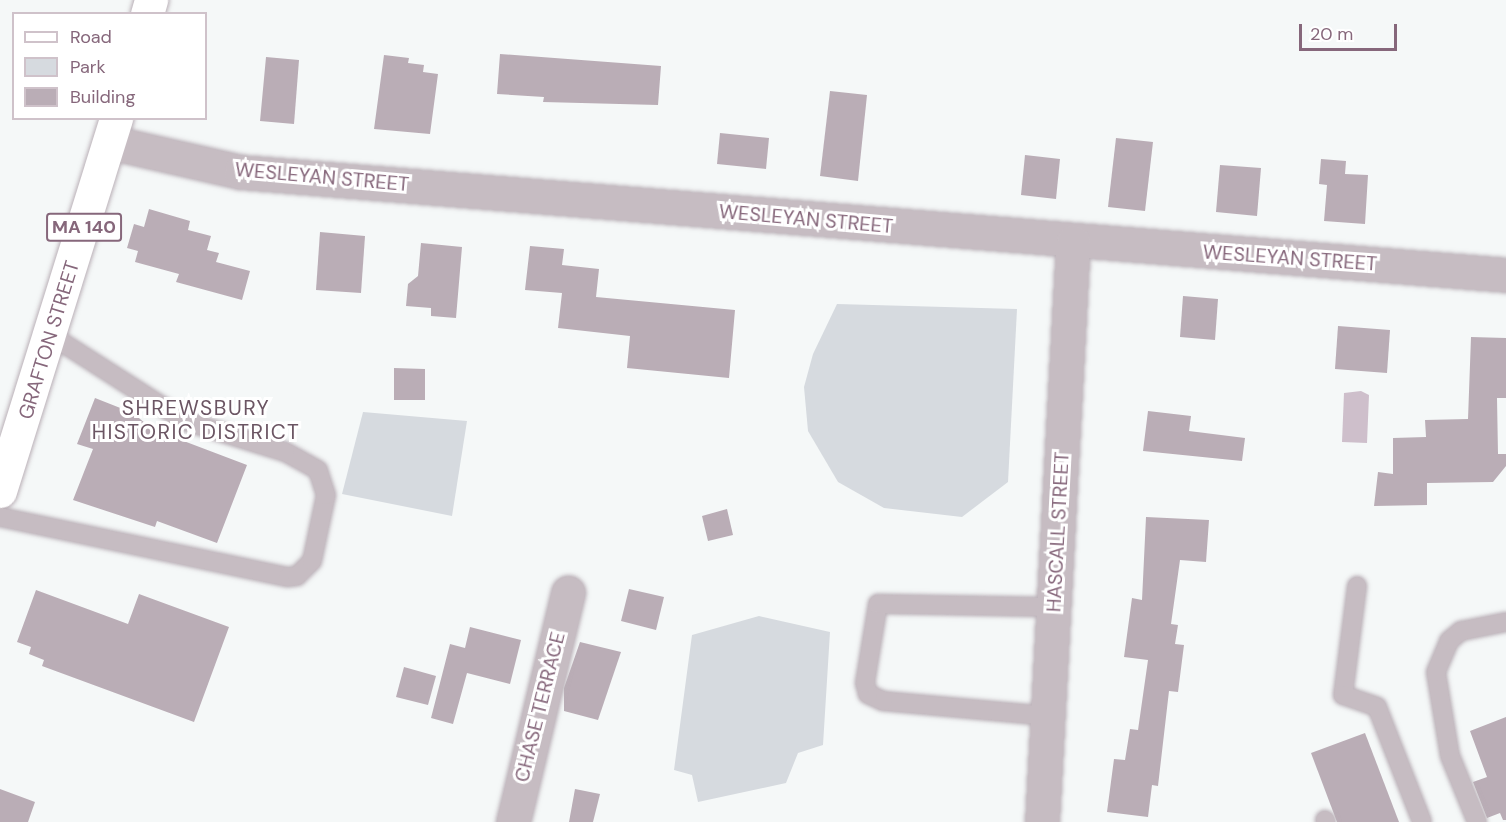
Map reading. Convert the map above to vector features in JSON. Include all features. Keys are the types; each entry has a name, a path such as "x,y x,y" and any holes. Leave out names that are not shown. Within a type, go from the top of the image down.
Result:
{"main road":[{"name":"GRAFTON STREET","path":"0,491 52,336 112,130"}],"street":[{"name":"WESLEYAN STREET","path":"112,130 241,172 1073,242 1506,275"},
{"name":"HASCALL STREET","path":"1042,822 1073,242"},
{"name":"CHASE TERRACE","path":"513,822 568,592"}],"lane":[{"path":"0,517 288,577 297,576 312,561 326,495 318,470 285,452 185,421 52,336"},
{"path":"1357,586 1343,694 1377,707 1422,822"},
{"path":"1048,716 883,701 868,694 865,683 878,604 1054,607"},
{"path":"1477,822 1450,756 1436,672 1449,641 1461,631 1506,622"}],"green space":[{"path":"837,304 1017,309 1008,482 962,517 884,508 838,482 808,431 804,387 813,354"},
{"path":"363,412 467,421 452,516 342,494"},
{"path":"759,616 830,632 823,745 798,753 786,783 698,802 692,775 674,770 692,635"}],"shaded area":[{"path":"1361,391 1369,395 1367,443 1342,442 1344,393"}],"building":[{"path":"500,54 661,66 658,105 543,102 544,97 497,94"},
{"path":"384,55 409,58 408,63 424,65 423,72 438,74 430,134 374,129"},
{"path":"266,57 299,60 294,124 260,121"},
{"path":"830,91 867,95 858,181 820,176"},
{"path":"720,133 769,138 766,169 717,164"},
{"path":"1116,138 1153,142 1145,211 1108,207"},
{"path":"1025,155 1060,159 1056,199 1021,195"},
{"path":"1321,159 1346,161 1345,174 1368,175 1365,224 1324,221 1327,185 1319,184"},
{"path":"1220,165 1261,168 1257,216 1216,212"},
{"path":"149,209 190,221 188,230 211,236 207,250 219,253 216,262 250,271 242,300 176,282 179,274 135,262 138,251 127,248 134,224 144,227"},
{"path":"320,232 365,236 361,293 316,290"},
{"path":"421,243 462,247 456,318 431,316 431,308 406,306 408,284 418,276"},
{"path":"530,246 564,249 562,265 599,269 596,297 735,310 729,378 627,368 630,336 558,328 562,293 525,290"},
{"path":"1183,296 1218,299 1215,340 1180,337"},
{"path":"1338,326 1390,330 1387,373 1335,369"},
{"path":"1471,337 1506,338 1506,398 1497,398 1498,454 1506,454 1506,466 1493,482 1427,483 1427,505 1374,506 1378,472 1393,474 1393,438 1426,437 1425,420 1468,419"},
{"path":"394,368 425,369 425,400 394,400"},
{"path":"95,398 133,413 152,429 247,465 217,543 157,521 155,527 73,500 93,449 77,444"},
{"path":"1148,411 1191,416 1189,431 1245,438 1242,461 1143,451"},
{"path":"727,509 733,535 708,541 702,516"},
{"path":"1146,517 1209,520 1206,562 1180,560 1171,624 1178,625 1175,644 1184,645 1178,692 1169,691 1158,786 1152,785 1148,817 1107,812 1114,759 1125,760 1130,729 1138,730 1148,660 1124,657 1132,598 1142,600"},
{"path":"629,589 664,597 656,630 621,621"},
{"path":"36,590 128,624 139,594 229,627 194,722 42,666 44,660 29,654 31,647 17,642"},
{"path":"470,627 521,640 510,684 467,673 453,724 431,718 450,644 465,648"},
{"path":"580,642 621,652 598,720 564,711 564,688"},
{"path":"404,667 436,676 428,705 396,697"},
{"path":"1506,717 1506,820 1503,820 1500,813 1487,818 1473,782 1487,777 1470,731"},
{"path":"1365,733 1399,822 1337,822 1311,753"},
{"path":"0,789 35,802 28,822 0,822"},
{"path":"575,789 600,794 593,822 569,822"}],"district":[{"name":"SHREWSBURY HISTORIC DISTRICT","path":"196,420"}]}
